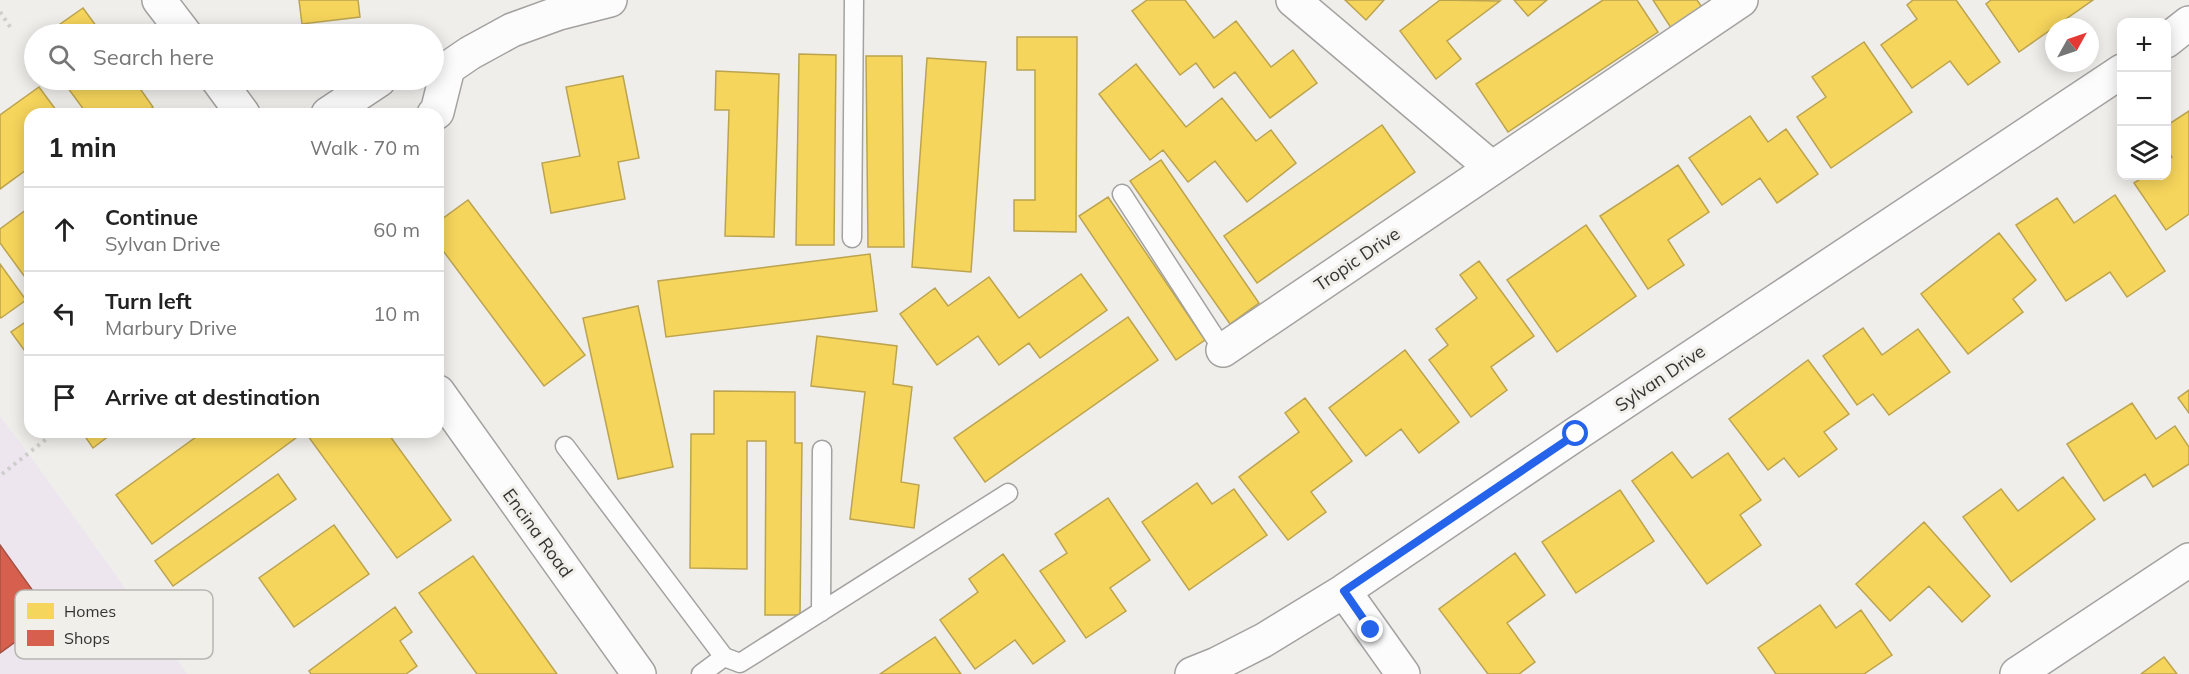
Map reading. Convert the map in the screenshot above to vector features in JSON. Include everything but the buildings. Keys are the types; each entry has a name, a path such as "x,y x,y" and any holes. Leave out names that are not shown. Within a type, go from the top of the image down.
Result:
{"street":[{"path":"159,0 177,24"},
{"path":"444,66 512,30 559,13 610,0"},
{"path":"1304,4 1492,168"},
{"name":"Tropic Drive","path":"1223,350 1492,168 1725,5"},
{"path":"2171,37 2189,23"},
{"name":"Sylvan Drive","path":"1192,674 1264,640 1344,591 2119,72"},
{"path":"225,90 239,108"},
{"path":"337,108 364,90"},
{"path":"437,108 439,90"},
{"name":"Encina Road","path":"444,400 639,674"},
{"path":"2017,674 2189,560"},
{"path":"1344,591 1403,674"}],"lane":[{"path":"852,238 854,0"},
{"path":"1122,194 1223,350"},
{"path":"565,446 724,657 740,663 1008,493"},
{"path":"821,612 822,450"},
{"path":"701,674 724,657"}],"path":[{"path":"0,12 12,28"},
{"path":"2,474 48,438"}],"shaded area":[{"path":"0,416 127,590 15,590 15,659 176,659 187,674 0,674"}],"route":[{"path":"1371,630 1344,591 1576,434"}]}
